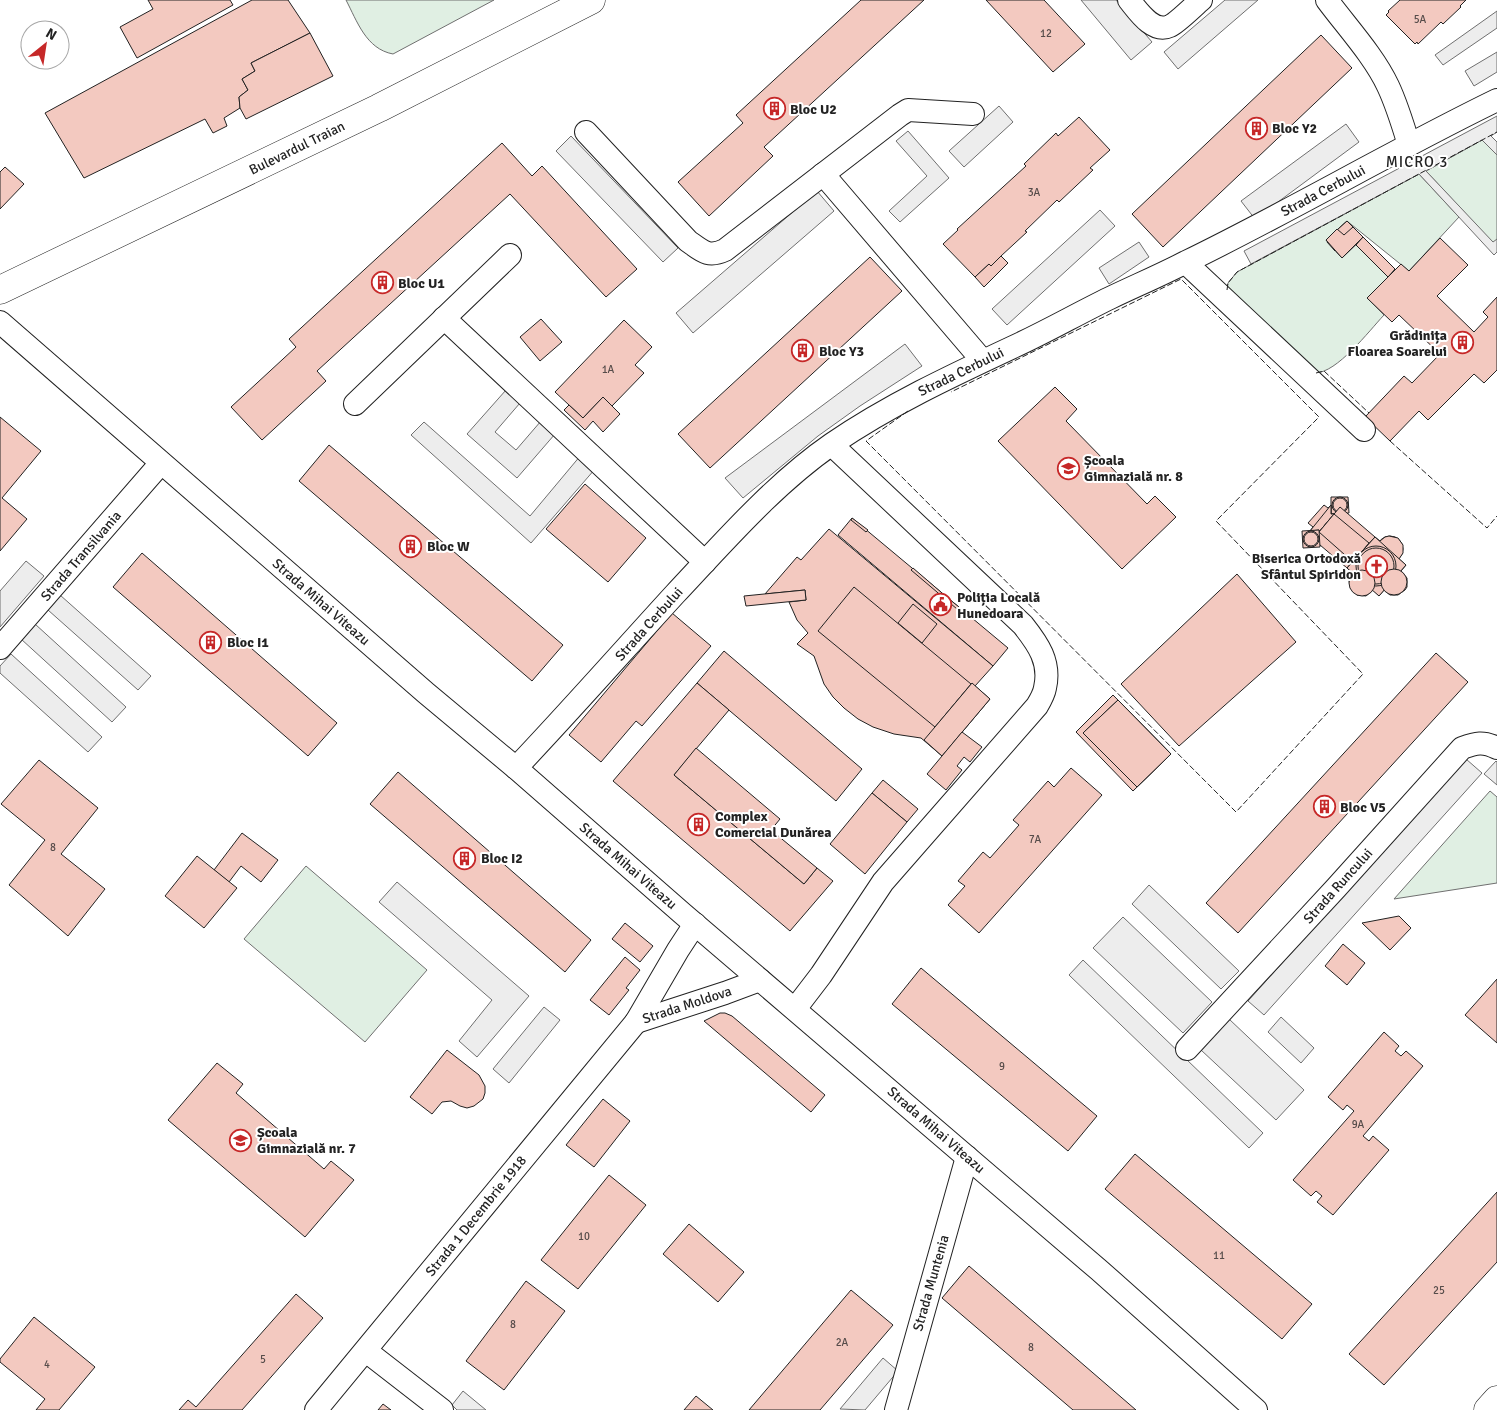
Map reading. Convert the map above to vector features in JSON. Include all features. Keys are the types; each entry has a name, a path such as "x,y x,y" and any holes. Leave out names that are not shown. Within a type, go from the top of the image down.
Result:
{"main road":[{"name":"Bulevardul Traian","path":"0,290 379,108 591,0"},
{"path":"1488,1410 1497,1400"}],"street":[{"path":"1129,0 1146,20 1162,28 1170,26 1201,0"},
{"path":"1327,0 1378,68 1396,106 1409,145"},
{"name":"Strada Cerbului","path":"516,768 705,562 769,496 801,468 832,445 923,390 1110,298 1186,263 1497,100"},
{"path":"586,132 688,241 709,254 718,254 900,114 908,110 973,114"},
{"path":"823,174 982,360"},
{"path":"355,404 510,256"},
{"path":"1186,263 1364,430"},
{"path":"444,318 705,562"},
{"name":"Strada Mihai Viteazu","path":"0,322 426,693 516,768 1091,1264 1256,1410"},
{"path":"795,1010 821,975 883,882 1037,706 1046,688 1047,666 1044,654 1023,626 832,445"},
{"name":"Strada Transilvania","path":"0,648 162,463"},
{"name":"Strada Runcului","path":"1187,1049 1462,748 1474,743 1488,743 1497,748"},
{"name":"Strada Moldova","path":"636,1022 695,924"},
{"name":"Strada Moldova","path":"636,1022 760,980"},
{"name":"Strada 1 Decembrie 1918","path":"316,1410 636,1022"},
{"name":"Strada Muntenia","path":"896,1410 967,1157"},
{"path":"366,1351 442,1410"}],"green space":[{"path":"346,0 494,0 393,54 384,51 369,40"},
{"path":"1482,140 1497,155 1497,239 1493,243 1426,171"},
{"path":"1419,174 1459,217 1409,271 1347,221 1326,240 1342,258 1356,245 1388,277 1367,298 1384,315 1343,359 1324,371 1315,373 1227,288 1228,283 1237,272"},
{"path":"1490,791 1497,797 1497,883 1394,899"},
{"path":"306,866 427,970 365,1042 244,939"}],"shaded area":[{"path":"1081,0 1116,0 1152,42 1131,60"},
{"path":"1225,0 1258,0 1178,69 1164,52"},
{"path":"1497,11 1497,28 1443,65 1435,55"},
{"path":"1497,52 1497,72 1474,86 1465,71"},
{"path":"999,106 1013,122 964,167 949,151"},
{"path":"1497,116 1497,132 1491,136 1497,142 1497,155 1482,140 1426,171 1493,242 1497,239 1497,252 1494,255 1419,174 1251,264 1244,251"},
{"path":"1346,124 1359,142 1255,219 1241,201"},
{"path":"908,131 949,178 900,222 889,211 927,176 896,141"},
{"path":"571,136 678,248 663,262 556,151"},
{"path":"817,191 834,211 693,333 676,313"},
{"path":"1100,210 1115,226 1007,325 992,309"},
{"path":"1139,242 1149,257 1109,284 1099,268"},
{"path":"905,344 922,366 818,436 743,498 725,478"},
{"path":"506,390 520,403 495,432 516,450 541,421 555,434 517,478 467,434"},
{"path":"424,422 530,516 581,455 595,469 531,543 411,435"},
{"path":"26,561 44,576 0,627 0,591"},
{"path":"60,595 151,676 138,690 48,610"},
{"path":"35,624 126,707 112,722 21,639"},
{"path":"11,654 102,737 88,752 0,673 0,666"},
{"path":"1466,759 1482,773 1264,1015 1248,1001"},
{"path":"1497,762 1497,785 1484,774"},
{"path":"397,882 529,996 477,1057 459,1041 492,1000 379,902"},
{"path":"1149,885 1239,971 1221,989 1132,904"},
{"path":"1123,917 1212,1002 1183,1033 1093,948"},
{"path":"1083,960 1263,1133 1249,1148 1069,975"},
{"path":"544,1007 560,1020 509,1083 493,1069"},
{"path":"1281,1017 1314,1048 1301,1063 1268,1032"},
{"path":"1229,1019 1304,1090 1276,1120 1201,1050"},
{"path":"883,1358 898,1371 865,1410 840,1409"},
{"path":"463,1391 486,1410 457,1410 452,1405"}],"building":[{"path":"148,0 230,0 233,5 137,58 120,27 153,9"},
{"path":"252,0 288,0 310,33 251,63 255,71 242,79 248,90 239,97 240,108 224,118 227,126 213,133 205,119 84,178 45,113"},
{"name":"Bloc U2","path":"861,0 924,0 764,147 773,156 709,216 678,182 743,123 736,115"},
{"path":"986,0 1044,0 1085,44 1053,72"},
{"path":"1400,0 1466,0 1443,24 1441,22 1418,44 1417,42 1415,44 1386,15"},
{"path":"310,33 333,76 246,119 240,108 239,97 248,90 242,79 255,71 251,63"},
{"name":"Bloc Y2","path":"1321,35 1352,68 1163,247 1132,214"},
{"path":"1079,117 1110,150 1090,168 1093,170 1059,202 1057,200 991,266 989,264 975,277 943,244 1026,166 1024,164 1056,133 1058,136"},
{"name":"Bloc U1","path":"502,143 532,176 542,166 637,269 606,297 510,194 317,371 326,381 262,440 231,407 296,347 289,339"},
{"path":"5,167 24,184 0,209 0,172"},
{"path":"1347,221 1363,237 1353,247 1346,240 1335,251 1327,242 1327,239"},
{"path":"1347,221 1363,237 1342,258 1326,240"},
{"path":"1353,227 1363,237 1342,258 1326,240 1337,229 1344,235"},
{"path":"1363,237 1395,269 1388,277 1356,245"},
{"name":"Grădinița Floarea Soarelui","path":"1440,238 1468,265 1437,296 1474,332 1488,317 1483,312 1497,297 1497,370 1484,383 1474,374 1428,420 1419,411 1390,441 1365,417 1404,376 1412,383 1440,354 1399,315 1392,322 1367,298 1401,264 1409,271"},
{"path":"1001,256 1008,263 984,287 975,277"},
{"name":"Bloc Y3","path":"870,257 902,291 710,468 678,434"},
{"path":"541,319 562,342 540,361 520,337"},
{"path":"624,320 652,347 635,365 644,373 612,406 603,397 583,418 555,392"},
{"name":"Școala Gimnazială nr. 8","path":"1055,387 1077,409 1066,421 1147,504 1155,496 1176,517 1122,569 998,441"},
{"path":"603,397 620,414 603,432 593,421 585,430 564,410 569,405 583,418"},
{"path":"0,417 41,451 2,498 27,519 0,551"},
{"name":"Bloc W","path":"329,445 563,645 532,681 299,481"},
{"path":"585,484 646,538 608,582 546,529"},
{"path":"1331,497 1348,497 1349,513 1331,514"},
{"path":"1340,497 1346,499 1348,505 1346,511 1340,513 1334,511 1332,505 1334,499"},
{"path":"1340,498 1345,500 1347,505 1345,510 1340,512 1335,510 1333,505 1335,500"},
{"path":"1324,505 1328,508 1331,505 1331,514 1334,514 1319,532 1319,530 1310,531 1313,527 1308,523"},
{"path":"1331,505 1331,514 1334,514 1319,532 1319,530 1310,531"},
{"path":"1340,507 1375,537 1347,568 1313,539"},
{"path":"1334,514 1369,543 1353,562 1319,532"},
{"path":"852,518 1008,648 993,666 838,535"},
{"path":"852,518 868,530 866,532 851,520"},
{"path":"829,529 993,666 975,686 990,699 942,756 921,738 894,734 873,727 858,719 844,708 824,684 814,656 797,644 808,633 797,620 789,602 806,600 805,590 765,594 797,557 801,560"},
{"path":"1319,530 1320,547 1303,548 1302,531"},
{"path":"1311,531 1319,539 1311,547 1303,539"},
{"path":"1311,532 1316,534 1318,539 1316,544 1311,546 1306,544 1304,539 1306,534"},
{"name":"Biserica Ortodoxă Sfântul Spiridon","path":"1389,536 1398,538 1403,545 1403,553 1399,559 1406,565 1401,571 1407,578 1407,587 1398,595 1390,595 1384,590 1379,596 1373,590 1366,596 1357,595 1351,589 1349,581 1353,573 1347,568 1375,537 1380,541"},
{"path":"1390,536 1399,540 1403,549 1399,558 1390,562 1381,558 1377,549 1381,540"},
{"name":"Biserica Ortodoxă Sfântul Spiridon","path":"1375,537 1406,565 1379,596 1347,568"},
{"path":"1376,546 1390,552 1396,566 1390,580 1376,586 1362,580 1356,566 1362,552"},
{"path":"1376,548 1389,553 1394,566 1389,579 1376,584 1363,579 1358,566 1363,553"},
{"name":"Bloc I1","path":"142,553 337,723 308,756 113,587"},
{"path":"913,568 959,607 957,609 911,570"},
{"path":"1394,569 1403,573 1407,582 1403,591 1394,595 1385,591 1381,582 1385,573"},
{"path":"1362,570 1371,574 1375,583 1371,592 1362,596 1353,592 1349,583 1353,574"},
{"path":"1237,574 1296,642 1179,746 1121,684"},
{"path":"854,587 971,684 935,727 818,631"},
{"path":"805,590 806,600 746,606 744,596"},
{"path":"913,604 937,624 922,643 898,623"},
{"path":"672,613 711,646 642,726 636,721 601,762 569,735"},
{"path":"724,651 862,769 836,801 697,683"},
{"name":"Bloc V5","path":"1436,653 1468,682 1238,933 1206,903"},
{"name":"Complex Comercial Dunărea","path":"697,683 729,710 674,775 804,884 817,868 833,881 790,931 613,781"},
{"path":"972,683 990,699 942,756 924,740"},
{"path":"1113,695 1171,754 1133,791 1076,732"},
{"path":"1118,700 1171,754 1137,787 1083,733"},
{"path":"1118,700 1171,754 1137,787 1083,733"},
{"path":"962,732 982,747 970,762 964,757 957,766 962,770 946,790 927,774"},
{"path":"696,748 780,819 771,830 817,868 804,884 674,775"},
{"path":"39,760 98,808 61,854 105,889 68,936 9,885 45,840 1,804"},
{"path":"1071,768 1102,795 979,933 948,905 965,886 958,881 983,852 990,858 1019,825 1013,820 1048,781 1054,787"},
{"name":"Bloc I2","path":"398,772 591,940 565,972 370,804"},
{"path":"883,780 918,809 907,822 872,793"},
{"path":"872,793 907,822 865,874 830,844"},
{"path":"242,833 278,860 261,882 241,866 229,882 214,870"},
{"path":"197,856 237,888 204,928 165,896"},
{"path":"1399,916 1411,928 1390,950 1362,923"},
{"path":"625,923 653,946 640,962 612,939"},
{"path":"1343,944 1365,963 1347,985 1325,966"},
{"path":"625,957 640,970 626,988 629,990 609,1015 590,1000"},
{"path":"921,968 1097,1116 1068,1151 892,1004"},
{"path":"1497,979 1497,1043 1465,1015"},
{"path":"720,1013 732,1016 825,1095 811,1112 704,1021"},
{"path":"1384,1032 1399,1046 1395,1051 1401,1056 1406,1051 1423,1066 1363,1136 1369,1141 1373,1136 1389,1150 1333,1215 1317,1202 1322,1196 1316,1191 1311,1196 1293,1180 1354,1111 1347,1105 1343,1110 1328,1097"},
{"path":"447,1050 479,1075 485,1086 485,1093 483,1099 474,1106 467,1108 451,1101 442,1102 432,1114 410,1097"},
{"name":"Școala Gimnazială nr. 7","path":"217,1063 243,1084 236,1093 324,1169 331,1161 354,1180 305,1237 168,1120"},
{"path":"603,1099 630,1121 594,1167 566,1145"},
{"path":"1135,1154 1312,1304 1282,1339 1105,1189"},
{"path":"609,1175 646,1205 578,1289 541,1260"},
{"path":"1497,1192 1497,1262 1384,1385 1349,1354"},
{"path":"689,1224 744,1272 718,1302 663,1254"},
{"path":"969,1266 1136,1410 1073,1410 942,1298"},
{"path":"526,1281 565,1311 504,1390 466,1361"},
{"path":"851,1290 893,1325 820,1410 749,1410"},
{"path":"296,1294 323,1318 242,1410 179,1410 188,1400 196,1407"},
{"path":"34,1317 95,1367 59,1410 36,1410 45,1399 0,1362 0,1359"},
{"path":"696,1396 713,1410 684,1410"},
{"path":"383,1404 391,1410 378,1410"}],"fence":[{"path":"1227,290 1228,283 1237,272 1497,132"},
{"path":"908,411 866,441 1236,812 1363,674 1216,521 1319,417 1181,279 951,392"},
{"path":"1316,373 1324,371 1369,413"},
{"path":"1390,441 1487,528 1497,516"}],"place":[{"name":"Bloc U2","path":"774,109"},
{"name":"Bloc Y2","path":"1256,128"},
{"name":"Bloc U1","path":"382,283"},
{"name":"Grădinița Floarea Soarelui","path":"1463,343"},
{"name":"Bloc Y3","path":"803,351"},
{"name":"Școala Gimnazială nr. 8","path":"1068,468"},
{"name":"Bloc W","path":"411,546"},
{"name":"Biserica Ortodoxă Sfântul Spiridon","path":"1377,566"},
{"name":"Poliția Locală Hunedoara","path":"941,605"},
{"name":"Bloc I1","path":"211,642"},
{"name":"Bloc V5","path":"1324,807"},
{"name":"Complex Comercial Dunărea","path":"699,824"},
{"name":"Bloc I2","path":"465,858"},
{"name":"Școala Gimnazială nr. 7","path":"241,1140"}],"district":[{"name":"MICRO 3","path":"1417,162"}]}
